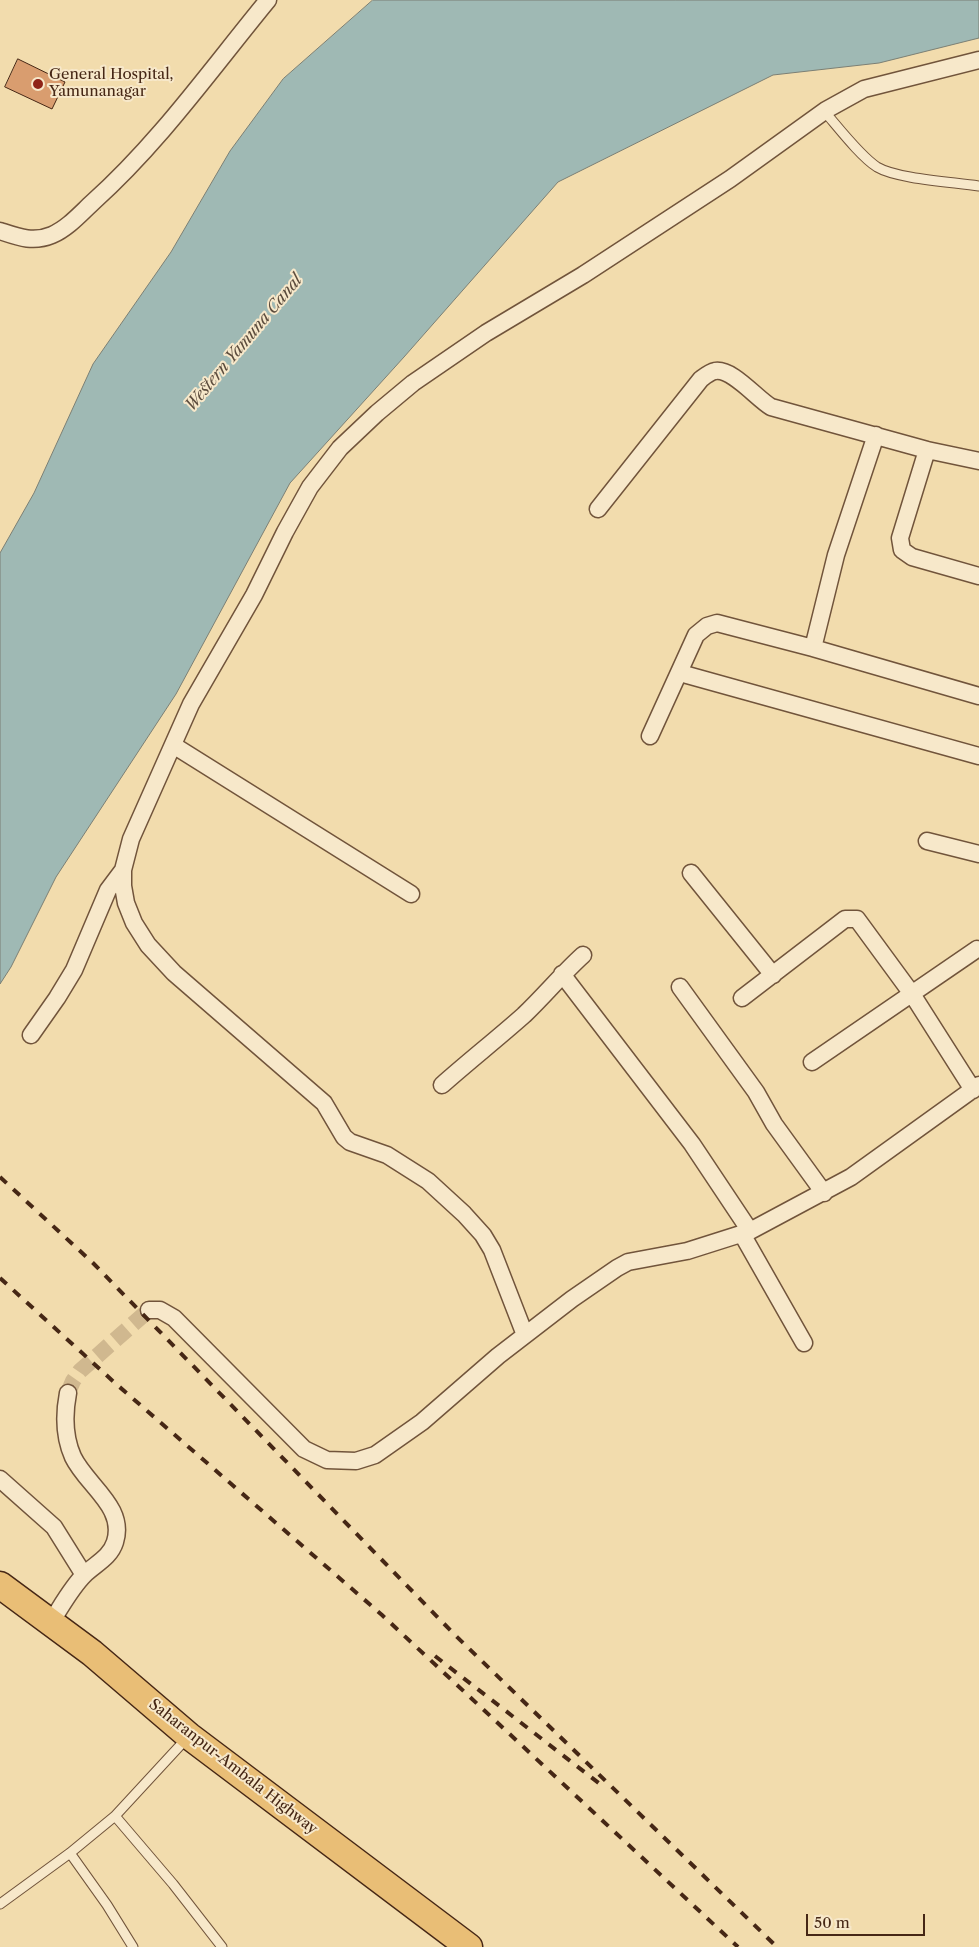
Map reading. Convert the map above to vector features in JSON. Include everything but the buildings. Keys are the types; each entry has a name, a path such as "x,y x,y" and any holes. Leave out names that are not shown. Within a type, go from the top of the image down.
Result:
{"main road":[{"name":"Saharanpur-Ambala Highway","path":"0,1585 92,1653 189,1736 469,1947"}],"street":[{"path":"0,232 24,239 37,239 65,228 118,180 160,132 268,0"},
{"path":"524,1335 499,1265 483,1235 464,1214 428,1181 387,1155 350,1142 344,1137 324,1104 174,973 148,946 134,922 126,903 123,886 123,870 131,839 191,704 254,595 310,487 340,448 413,382 486,333 583,275 722,184 824,111 864,89 979,60"},
{"path":"598,509 701,379 714,372 726,372 732,375 760,400 771,407 927,450 979,461"},
{"path":"813,648 836,555 876,435"},
{"path":"927,450 900,538 902,550 912,557 979,576"},
{"path":"650,736 696,635 702,629 712,624 724,624 813,648 979,696"},
{"path":"680,673 979,756"},
{"path":"173,745 411,894"},
{"path":"926,841 979,854"},
{"path":"32,1035 74,970 108,890 123,870"},
{"path":"691,873 773,974"},
{"path":"149,1310 160,1310 174,1318 304,1449 327,1460 356,1461 375,1455 422,1422 524,1335 572,1299 628,1262 687,1251 746,1232 824,1193 851,1177 976,1088 859,920 854,918 845,919 742,998"},
{"path":"812,1062 977,949"},
{"path":"442,1085 524,1014 583,955"},
{"path":"562,974 692,1144 746,1232 804,1343"},
{"path":"680,987 756,1092 774,1124 824,1193"},
{"path":"51,1622 84,1575 107,1557 115,1543 118,1526 114,1512 80,1469 71,1452 64,1411 68,1393"},
{"path":"0,1479 54,1527 84,1575"}],"lane":[{"path":"824,111 866,158 884,171 898,175 979,186"},
{"path":"0,1904 70,1853 115,1816 189,1736"},
{"path":"115,1816 173,1884 222,1947"},
{"path":"70,1853 107,1905 133,1947"}],"water":[{"name":"Western Yamuna Canal","path":"373,0 979,0 979,38 879,63 773,75 558,182 290,483 176,694 56,877 11,967 0,984 0,553 34,493 93,364 171,252 230,151 283,79"}],"tunnel":[{"path":"68,1393 80,1371 149,1310"}],"railway":[{"path":"0,1177 93,1263 454,1634 777,1947"},
{"path":"0,1278 115,1383 382,1615 738,1947"},
{"path":"435,1656 605,1788"}],"place":[{"name":"General Hospital, Yamunanagar","path":"38,84"}]}
